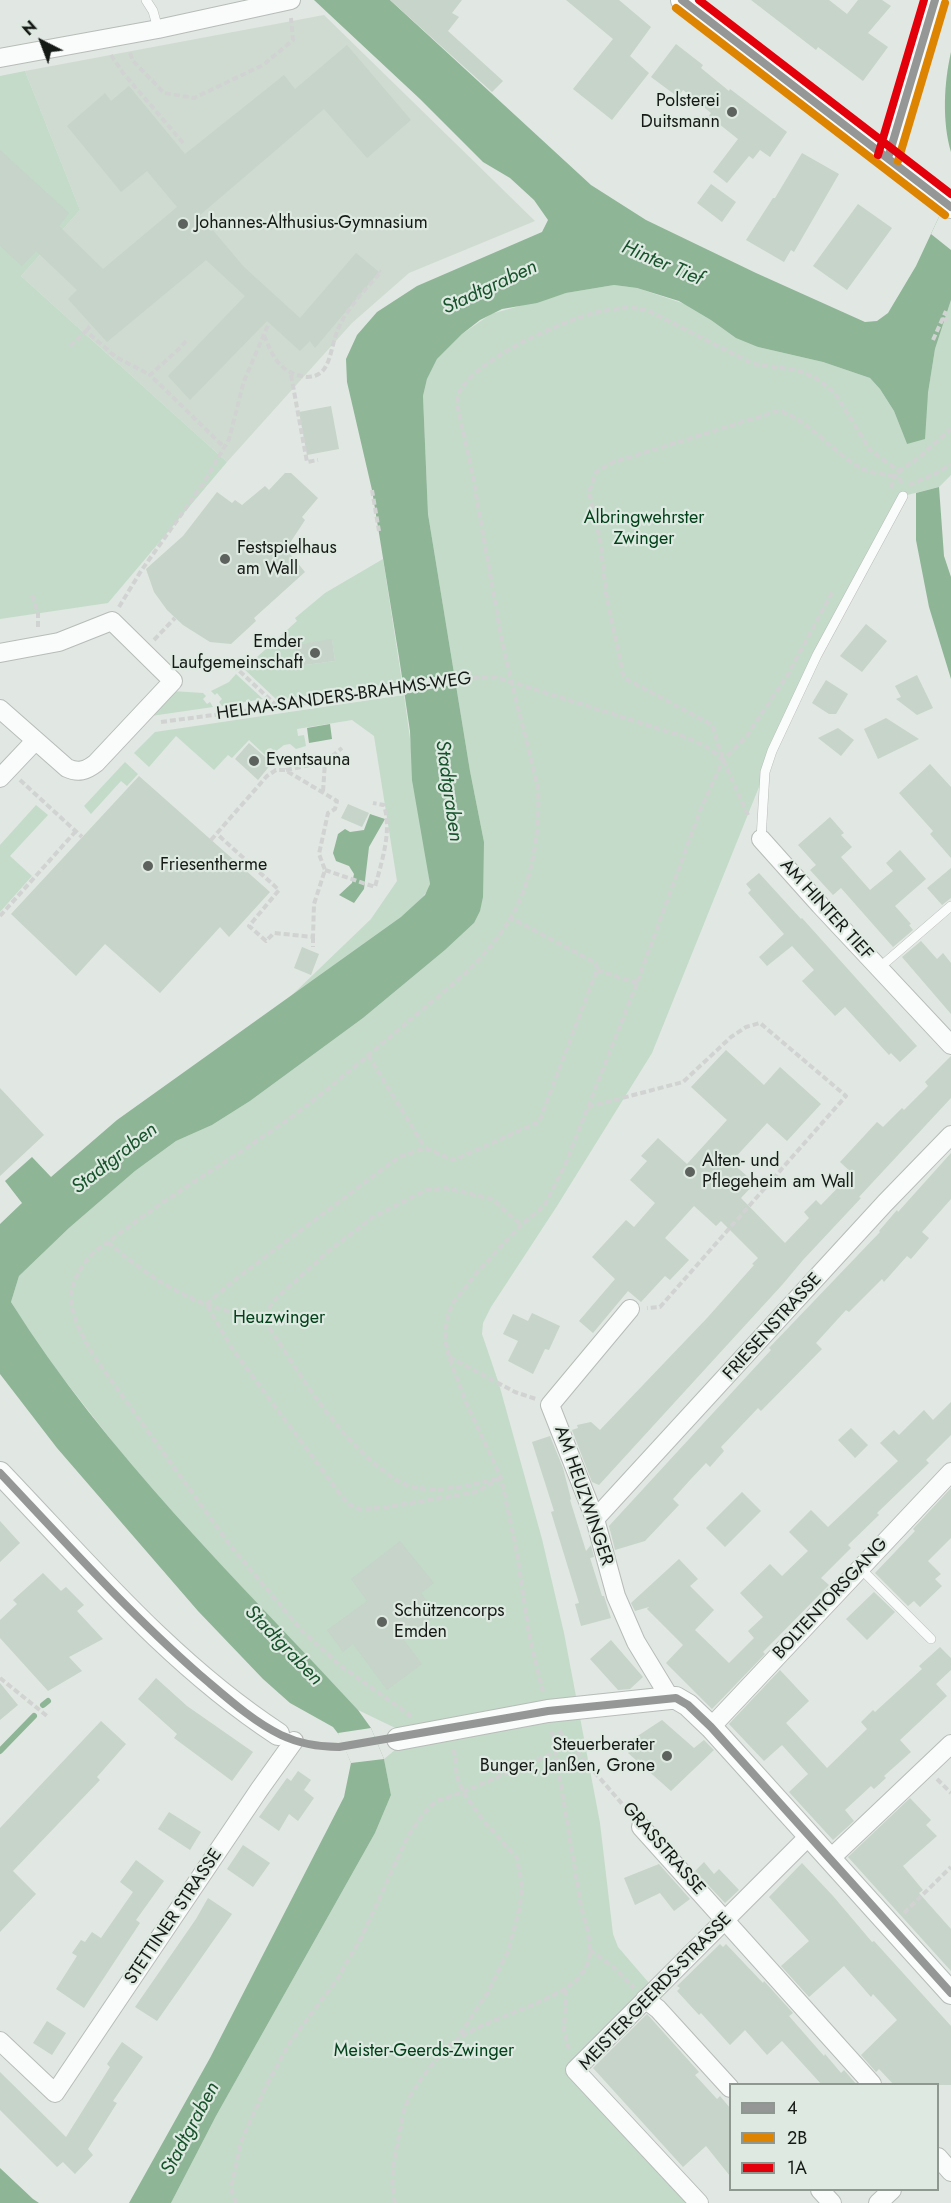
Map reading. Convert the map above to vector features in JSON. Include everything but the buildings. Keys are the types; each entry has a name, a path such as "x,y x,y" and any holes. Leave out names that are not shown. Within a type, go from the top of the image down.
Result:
{"street":[{"path":"0,58 158,29 290,0"},
{"path":"682,0 948,205"},
{"path":"888,158 935,0"},
{"path":"0,653 37,648 59,642 112,621 173,681 96,764 82,771 67,768 0,709"},
{"path":"4,773 35,741"},
{"name":"AM HINTER TIEF","path":"761,839 951,1044"},
{"name":"FRIESENSTRASSE","path":"595,1519 885,1203 951,1135"},
{"name":"AM HEUZWINGER","path":"630,1309 550,1405 595,1519 616,1596 636,1642 670,1698"},
{"name":"BOLTENTORSGANG","path":"711,1727 951,1472"},
{"path":"0,1473 154,1635 230,1700 286,1738"},
{"path":"405,1737 548,1711 676,1698 688,1705 711,1727 951,1992"},
{"name":"STETTINER STRASSE","path":"0,2041 55,2094 259,1790 286,1738"},
{"path":"831,1858 951,1744"},
{"name":"GRASSTRASSE","path":"641,1827 870,2083"},
{"name":"MEISTER-GEERDS-STRASSE","path":"699,2203 575,2070 810,1836"},
{"path":"645,1999 658,2009 729,2087"},
{"path":"939,2158 951,2172"},
{"path":"821,2191 832,2203"},
{"path":"878,2203 891,2191"}],"lane":[{"path":"146,0 153,11 158,29"},
{"path":"761,839 765,772 772,751 817,655 903,492"},
{"path":"879,968 951,906"},
{"path":"860,1568 931,1640"}],"path":[{"path":"124,35 133,61 164,93 194,98 263,65 293,40 290,0"},
{"path":"101,39 123,73 184,144"},
{"path":"291,375 311,377 320,374 326,366 339,327 381,272 379,271"},
{"path":"405,1737 410,1715 342,1667 302,1631 229,1544 93,1355 77,1326 70,1302 70,1292 83,1264 93,1253 172,1196 306,1106 474,965 492,947 511,918 530,869 539,810 538,788 511,681 471,466 456,400 459,390 470,376 511,349 568,321 623,307 649,311 753,364 797,370 827,386 840,401 870,450 899,471 903,492 951,464"},
{"path":"933,340 946,311"},
{"path":"942,320 951,321"},
{"path":"70,346 91,325"},
{"path":"112,621 141,571 203,484 229,439 244,381 268,325"},
{"path":"86,331 116,357 150,375 224,447"},
{"path":"264,334 271,352 291,375 307,462 318,460"},
{"path":"150,375 186,341"},
{"path":"761,839 743,807 723,760 712,725 626,679 623,675 606,593 600,539 589,492 596,472 611,463 778,411 788,413 860,468 895,476"},
{"path":"889,493 899,471 951,429"},
{"path":"372,490 379,531"},
{"path":"544,1695 529,1634 516,1547 501,1478 465,1400 449,1357 445,1339 447,1318 453,1303 479,1270 521,1226 544,1206 565,1165 699,812 723,760 746,738 787,676 836,587"},
{"path":"32,595 38,613 37,648"},
{"path":"144,652 175,618"},
{"path":"233,665 278,707"},
{"name":"HELMA-SANDERS-BRAHMS-WEG","path":"131,727 403,689 455,679 496,678 688,738 707,747 723,760"},
{"path":"212,840 267,776 276,770 325,762 342,748"},
{"path":"323,792 325,762"},
{"path":"285,770 337,801 335,809 328,813 319,854 325,870 314,904 313,947"},
{"path":"4,773 82,837"},
{"path":"325,870 375,887 388,833 384,805 373,803"},
{"path":"0,916 76,831"},
{"path":"217,834 279,890 249,926 266,941 274,933 313,937"},
{"path":"368,1055 425,1148 454,1160 539,1122 597,970 596,963 511,918"},
{"path":"597,970 636,983"},
{"path":"587,1107 683,1082 731,1037 746,1027 759,1023 846,1096 660,1307 630,1309"},
{"path":"206,1304 241,1275 399,1157 425,1148"},
{"path":"501,1478 455,1488 424,1488 408,1486 392,1478 336,1426 267,1324 265,1317 273,1302 330,1250 373,1216 426,1190 445,1188 492,1198 521,1226"},
{"path":"108,1242 134,1265 185,1297 239,1315 265,1317"},
{"path":"206,1304 234,1350 350,1505 360,1509 382,1508 476,1492 501,1478"},
{"path":"449,1357 515,1392 550,1405"},
{"path":"0,1678 47,1716"},
{"name":"GRASSTRASSE","path":"555,1752 550,1721 641,1827"},
{"path":"395,2203 392,2174 405,2107 440,2055 456,2040 488,1992 509,1949 520,1906 522,1886 518,1858 482,1819 464,1792 457,1777 452,1729"},
{"path":"234,2202 232,2185 245,2130 290,2042 336,1981 362,1936 408,1836 420,1818 436,1801 464,1792 555,1752 590,1950 585,1969 566,1989 456,2040"},
{"path":"891,1926 951,1867"},
{"path":"590,1950 616,1969 645,1999"},
{"path":"566,1989 564,2030 575,2070"}],"shaded area":[{"path":"324,15 535,221 409,273 352,323 227,462 21,276 80,210 25,71"}],"green space":[{"path":"25,71 80,210 21,276 227,462 108,603 0,619 0,76"},
{"path":"614,285 637,288 688,305 758,347 823,362 870,378 894,411 907,444 928,393 935,349 951,300 951,475 939,487 903,496 868,559 765,772 652,1053 483,1323 482,1334 499,1384 542,1539 564,1633 600,1823 613,1934 618,1947 655,1990 575,2070 699,2203 171,2203 216,2116 375,1833 391,1795 384,1759 412,1736 358,1710 181,1523 137,1473 38,1346 11,1302 19,1276 69,1228 135,1171 176,1141 212,1125 250,1101 363,1018 474,923 484,842 470,771 428,514 423,396 427,379 437,359 462,334 491,314 566,293"},
{"path":"383,559 402,682 277,700 242,667 245,664 247,666 297,621 295,618 325,593","holes":["332,640 335,661 298,666 295,645"]},
{"path":"236,674 263,699 222,706 219,702 222,699 217,693 215,695 211,691 229,682"},
{"path":"172,691 203,693 206,696 203,699 207,704 210,702 213,707 151,716"},
{"path":"404,695 430,884 424,896 391,927 291,996 371,919 397,881 374,736 352,720 297,729 298,736 304,735 306,746 296,749 290,744 284,745 275,752 271,748 267,749 266,756 249,740 232,758 228,755 214,770 176,736 149,767 134,753 155,732"},
{"path":"125,762 138,774 127,786 121,781 91,814 84,806"},
{"path":"36,805 48,815 10,856 32,876 0,912 0,845"}],"water":[{"path":"314,0 390,0 591,185 646,220 865,322 877,321 888,313 916,266 951,191 951,300 935,349 928,393 925,439 907,444 894,411 870,378 823,362 758,347 736,338 679,301 637,288 614,285 566,293 537,303 502,309 480,320 437,359 427,379 423,396 428,514 470,771 484,842 483,897 480,911 474,923 445,950 363,1018 250,1101 212,1125 176,1141 135,1171 69,1228 19,1276 11,1302 48,1358 88,1411 175,1514 358,1710 371,1728 384,1759 391,1795 375,1833 216,2116 171,2203 129,2203 210,2058 344,1797 351,1763 340,1736 333,1727 290,1703 263,1679 198,1611 57,1448 0,1374 0,1224 22,1203 5,1181 32,1157 51,1177 117,1120 401,917 425,895 430,884 412,780 410,731 372,490 347,382 346,359 357,335 377,312 417,286 542,232 548,220 534,200 510,178 483,162 420,99"},
{"path":"951,52 951,152 946,128 945,102"},
{"path":"939,487 944,556 951,577 951,679 929,607 916,540 916,493"},
{"path":"330,724 332,739 309,743 307,728"},
{"path":"370,814 385,819 369,847 364,889 354,903 339,895 352,883 354,874 349,866 336,861 333,853 338,834 345,829 350,832 364,830"},
{"path":"0,2168 33,2199 39,2203 0,2203"}],"pier":[{"path":"951,191 951,250 931,234"},
{"path":"454,674 456,684 404,694 402,682"},
{"path":"371,1728 384,1759 351,1763 338,1733"}],"waterway":[{"path":"43,1705 48,1701"},
{"path":"0,1751 34,1716"}],"transit line":[{"name":"4","path":"682,0 951,207"},
{"name":"1A","path":"699,0 951,194"},
{"name":"1A","path":"878,155 924,0"},
{"name":"4","path":"888,158 935,0"},
{"name":"2B","path":"898,161 945,3"},
{"name":"2B","path":"676,8 945,215"},
{"name":"4","path":"0,1473 98,1577 174,1651 249,1715 270,1729 295,1741 317,1746 339,1747 548,1711 676,1698 688,1705 711,1727 951,1993"}],"place":[{"name":"Polsterei Duitsmann","path":"732,112"},
{"name":"Johannes-Althusius-Gymnasium","path":"183,224"},
{"name":"Festspielhaus am Wall","path":"225,559"},
{"name":"Emder Laufgemeinschaft","path":"315,653"},
{"name":"Eventsauna","path":"254,761"},
{"name":"Friesentherme","path":"148,866"},
{"name":"Alten- und Pflegeheim am Wall","path":"690,1172"},
{"name":"Schützencorps Emden","path":"382,1622"},
{"name":"Steuerberater Bunger, Janßen, Grone","path":"667,1756"}],"water label":[{"name":"Hinter Tief","path":"662,264"},
{"name":"Stadtgraben","path":"490,288"},
{"name":"Stadtgraben","path":"448,791"},
{"name":"Stadtgraben","path":"115,1159"},
{"name":"Stadtgraben","path":"283,1646"},
{"name":"Stadtgraben","path":"191,2129"}],"park label":[{"name":"Albringwehrster Zwinger","path":"644,529"},
{"name":"Heuzwinger","path":"279,1319"},
{"name":"Meister-Geerds-Zwinger","path":"424,2052"}]}
